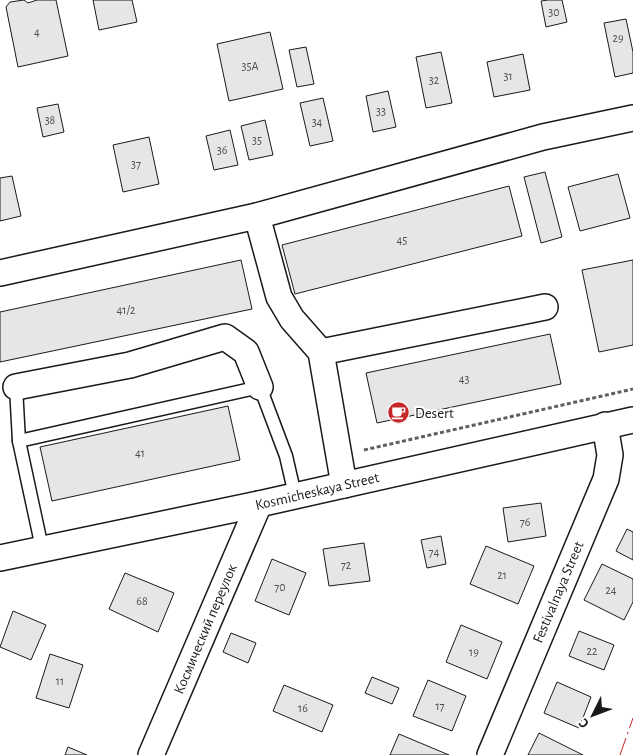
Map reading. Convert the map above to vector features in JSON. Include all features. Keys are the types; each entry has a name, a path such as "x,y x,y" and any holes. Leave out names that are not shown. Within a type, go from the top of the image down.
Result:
{"street":[{"path":"0,274 256,216 543,137 633,118"},
{"path":"256,216 279,297 292,319 321,352 344,485"},
{"path":"321,352 544,307"},
{"path":"16,387 130,365 225,337 246,352 260,387"},
{"name":"Kosmicheskaya Street","path":"0,558 259,504 633,420"},
{"name":"Festivalnaya Street","path":"490,755 606,479 610,454 605,425"},
{"name":"Космический переулок","path":"151,755 259,504"}],"lane":[{"path":"16,387 18,441 42,548"},
{"path":"18,441 260,387 286,456 295,495"}],"building":[{"path":"24,0 28,3 37,0 56,0 68,56 18,67 6,7 10,2"},
{"path":"93,0 132,0 137,22 99,30"},
{"path":"562,0 567,22 546,27 541,1"},
{"path":"626,19 633,52 633,73 615,77 604,23"},
{"path":"270,32 283,89 229,101 217,44"},
{"path":"306,47 314,84 297,87 289,50"},
{"path":"441,52 452,103 426,108 416,57"},
{"path":"523,54 530,90 494,97 487,62"},
{"path":"388,91 396,127 373,132 366,96"},
{"path":"323,98 333,141 310,146 300,103"},
{"path":"58,104 64,132 43,137 37,108"},
{"path":"265,120 273,155 249,160 241,126"},
{"path":"230,130 238,165 214,170 206,136"},
{"path":"149,137 159,184 123,192 113,145"},
{"path":"545,172 562,237 541,243 524,177"},
{"path":"618,174 630,218 580,231 568,187"},
{"path":"12,176 21,216 0,221 0,178"},
{"path":"509,186 522,236 295,294 282,245"},
{"path":"241,260 252,309 0,362 0,312"},
{"path":"633,260 633,345 599,352 582,270"},
{"path":"550,334 561,384 377,423 366,373"},
{"path":"228,406 240,460 52,501 40,447"},
{"path":"541,503 546,536 508,542 503,508"},
{"path":"627,529 633,532 633,560 616,551"},
{"path":"441,536 446,564 427,568 421,540"},
{"path":"364,543 370,581 329,586 323,549"},
{"path":"486,546 534,566 518,604 470,584"},
{"path":"272,559 306,573 289,615 255,601"},
{"path":"602,564 633,579 633,602 624,620 584,600"},
{"path":"125,573 174,593 158,632 109,609"},
{"path":"13,611 46,625 31,660 0,647"},
{"path":"461,625 502,642 487,679 446,662"},
{"path":"579,631 614,645 604,670 569,656"},
{"path":"231,633 256,643 248,663 223,652"},
{"path":"50,654 83,665 69,708 36,698"},
{"path":"372,677 399,688 392,704 365,693"},
{"path":"428,680 466,696 452,731 413,716"},
{"path":"557,682 591,697 579,728 544,713"},
{"path":"284,685 333,705 322,732 273,711"},
{"path":"539,733 583,755 528,755"},
{"path":"399,734 449,755 390,755"},
{"path":"68,747 87,755 65,755"}],"power":[{"path":"620,755 633,718"}],"place":[{"name":"Desert","path":"399,413"}]}
